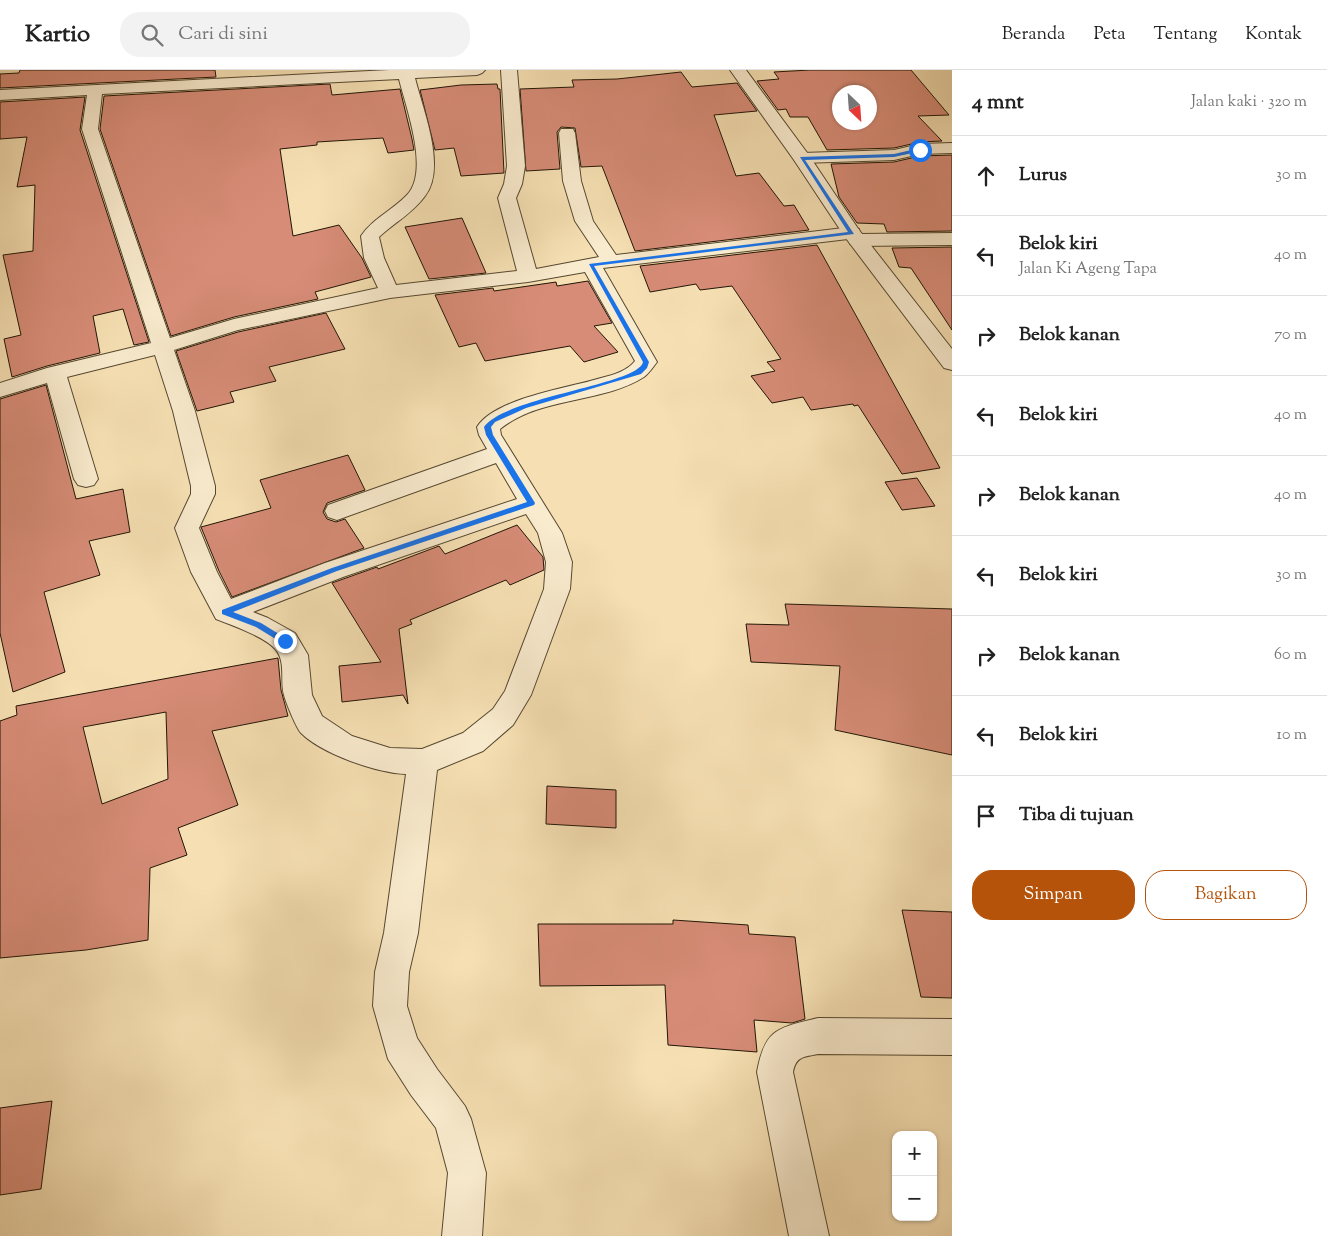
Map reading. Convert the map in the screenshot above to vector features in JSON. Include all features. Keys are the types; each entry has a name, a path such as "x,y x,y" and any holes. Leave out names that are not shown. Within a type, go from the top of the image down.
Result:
{"street":[{"path":"0,95 95,91 221,77 406,74 477,70"},
{"path":"508,70 516,166 514,184 508,198 510,214 528,276"},
{"path":"738,70 802,158 849,236 952,363"},
{"path":"390,292 375,262 370,246 370,236 416,196 424,186 426,175 426,159 406,74"},
{"path":"95,91 90,129 184,411 203,486 203,494 187,528 204,572 225,612 258,625 285,641 294,655 298,694 311,724 342,745 390,761 423,762 473,742 503,717 517,695 556,589 559,562 550,533 501,454 490,435 488,427 493,420 524,407 622,379 639,372 645,367 646,362 584,221 572,181 566,133"},
{"path":"802,158 894,155 920,150 952,148"},
{"path":"0,390 55,373 234,325 390,292 528,276 601,263 810,237 849,236 952,239"},
{"path":"55,373 86,479"},
{"path":"337,511 501,454"},
{"path":"225,612 334,570 532,503"},
{"path":"423,762 401,933 392,972 390,1006 401,1046 424,1082 452,1119 467,1173 462,1236"},
{"path":"809,1236 775,1072 778,1055 789,1043 818,1036 952,1037"}],"building":[{"path":"20,70 215,70 216,77 0,88 0,74 19,73"},
{"path":"911,70 949,115 918,116 942,141 920,142 894,148 827,150 808,117 790,117 786,109 778,110 757,81 779,79 774,72"},
{"path":"681,72 692,87 737,83 757,111 714,115 736,176 759,173 784,206 794,205 809,230 635,251 602,166 581,167 575,128 561,127 557,132 560,169 526,171 520,89 574,87 572,80 617,79"},
{"path":"330,84 332,95 400,89 412,139 414,150 388,153 383,138 317,142 317,145 280,149 293,236 339,225 362,258 371,277 315,292 318,299 234,317 171,336 100,129 104,96"},
{"path":"497,84 498,89 500,89 504,173 461,176 454,148 435,150 420,90 461,85"},
{"path":"85,97 80,130 149,342 134,345 123,309 93,316 100,353 12,377 4,339 21,335 3,255 33,251 35,185 17,187 27,137 0,139 0,102"},
{"path":"952,155 952,231 887,232 884,224 857,223 839,197 831,164 894,162 920,156"},
{"path":"462,218 486,273 429,279 405,227"},
{"path":"817,245 940,468 902,474 858,405 854,406 853,404 811,410 803,397 772,403 751,376 775,371 767,362 781,359 732,286 700,290 696,284 650,292 640,266"},
{"path":"952,247 952,330 911,268 899,267 892,248"},
{"path":"588,281 612,323 594,326 618,352 584,362 570,346 485,361 476,343 459,347 435,295 493,288 494,291 556,282 557,286"},
{"path":"326,313 345,349 269,367 276,381 230,392 234,402 197,411 176,351 238,332"},
{"path":"46,385 76,499 123,489 130,532 89,541 100,575 44,592 65,672 13,692 0,633 0,399"},
{"path":"348,455 365,490 327,503 323,512 327,519 336,522 345,519 364,548 232,597 201,527 271,508 260,480"},
{"path":"917,478 935,506 902,510 885,482"},
{"path":"517,525 543,557 544,570 510,585 506,580 410,620 412,624 399,629 408,704 403,695 342,702 339,666 381,662 332,583 377,567 378,569 439,546 445,554"},
{"path":"785,604 952,609 952,755 835,730 840,666 751,662 746,624 789,625"},
{"path":"278,658 281,690 288,716 212,731 238,805 178,828 187,855 150,868 148,940 86,950 0,958 0,721 17,715 16,706","holes":["166,712 168,779 102,804 83,727"]},
{"path":"547,786 616,790 616,828 546,824"},
{"path":"902,910 952,912 952,998 921,997"},
{"path":"673,920 748,925 749,934 795,937 805,1019 792,1023 754,1020 757,1052 668,1045 665,985 540,986 538,924 673,924"},
{"path":"52,1101 41,1189 0,1195 0,1108"}],"route":[{"path":"285,641 258,625 225,612 334,570 532,503 490,435 488,427 493,420 524,407 622,379 639,372 645,367 646,362 591,265 611,261 852,233 802,158 894,155 920,150"}]}
